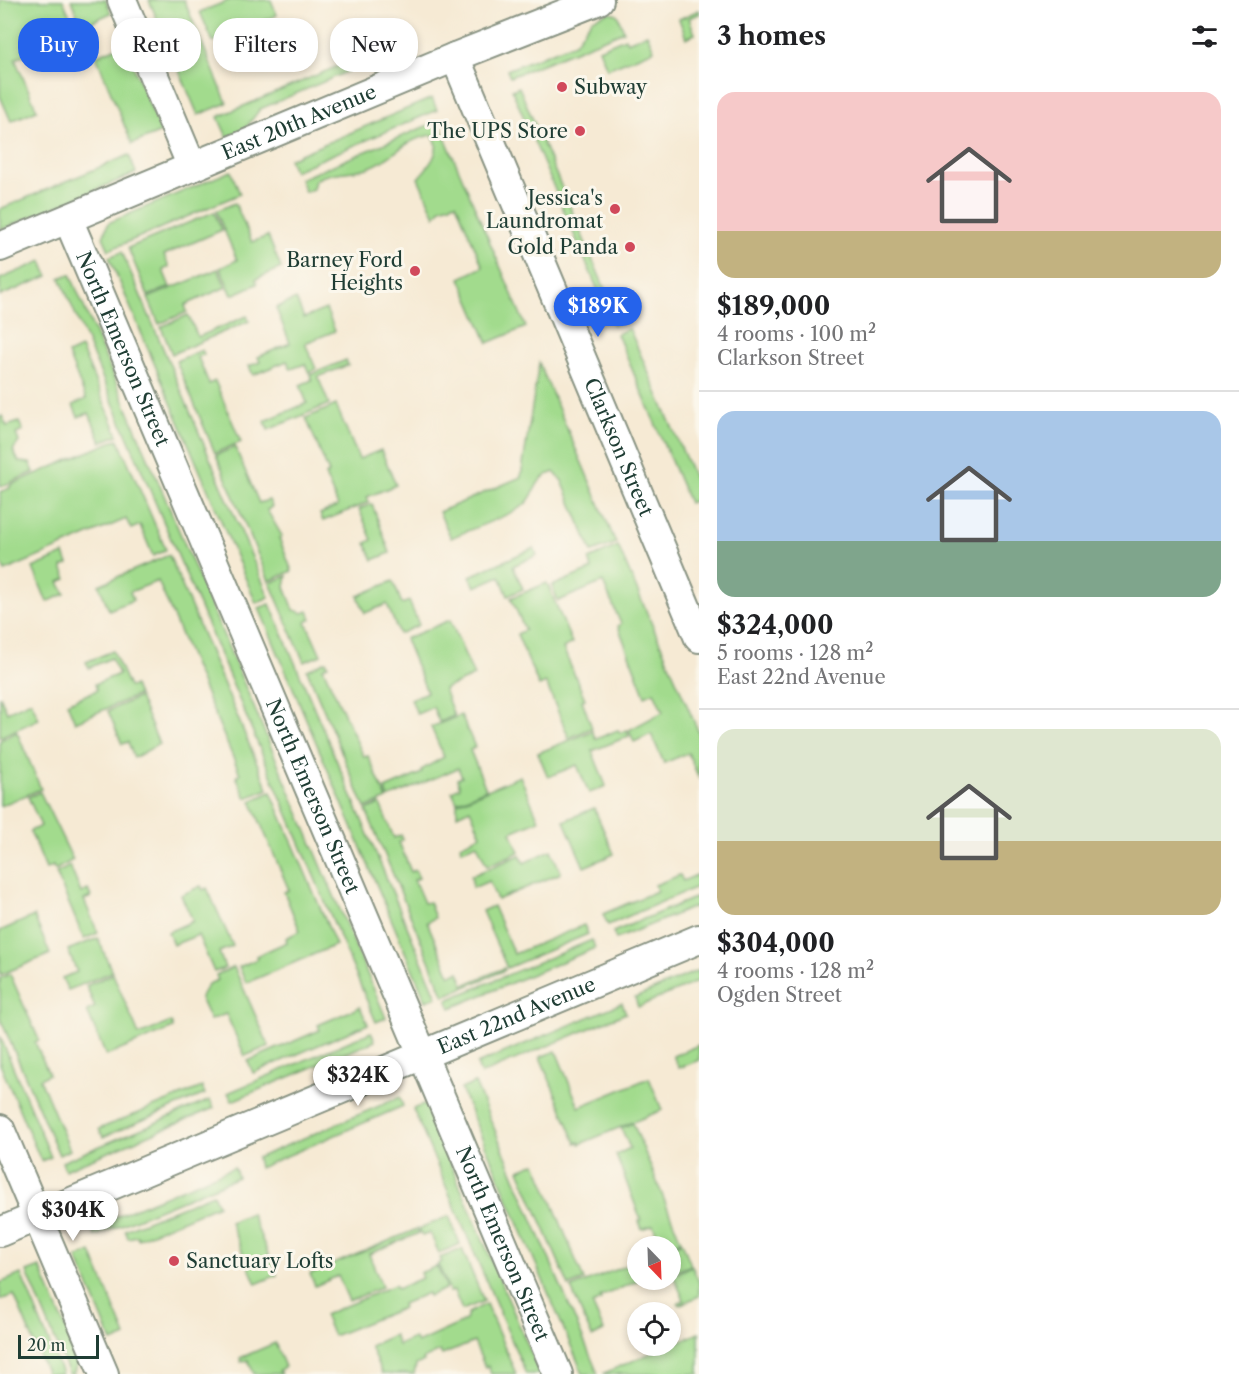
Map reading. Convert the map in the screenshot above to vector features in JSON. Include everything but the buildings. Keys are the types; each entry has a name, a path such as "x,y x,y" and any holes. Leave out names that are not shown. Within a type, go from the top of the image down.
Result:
{"street":[{"path":"122,0 192,167"},
{"name":"East 20th Avenue","path":"0,248 455,57 599,0"},
{"name":"Clarkson Street","path":"455,57 699,638"},
{"name":"North Emerson Street","path":"68,219 558,1374"},
{"name":"East 22nd Avenue","path":"0,1232 699,939"},
{"path":"0,1129 104,1374"}],"green space":[{"path":"0,0 63,0 71,18 18,18 18,58 15,59 18,72 21,72 37,110 11,121 0,96"},
{"path":"71,0 106,0 111,13 99,18 79,18"},
{"path":"149,0 184,0 192,18 157,18"},
{"path":"230,0 271,0 277,15 270,18 213,18 213,42 200,12"},
{"path":"699,10 699,14 689,18 695,34 686,38 679,19"},
{"path":"609,12 617,14 624,31 510,77 507,70 575,43 592,19"},
{"path":"647,34 654,50 607,69 599,49 625,38 627,42"},
{"path":"201,41 227,103 198,115 180,72 201,72"},
{"path":"111,50 111,72 136,72 161,132 132,144 99,63 99,55"},
{"path":"330,69 330,72 346,72 260,109 245,129 227,137 218,117"},
{"path":"519,87 619,322 613,325 512,90"},
{"path":"432,98 437,110 294,171 289,159"},
{"path":"438,121 526,327 488,343 460,278 483,267 456,203 441,208 435,216 418,178 436,152 436,141 433,135 414,140 370,167 335,173 315,180 313,189 305,192 300,179"},
{"path":"129,155 136,173 0,230 0,209"},
{"path":"231,171 240,194 109,250 103,237 108,223"},
{"path":"235,203 252,242 268,236 281,268 256,279 257,284 232,295 220,268 237,260 216,211"},
{"path":"214,212 222,230 164,255 169,267 163,270 170,287 148,296 128,248"},
{"path":"122,252 269,597 256,603 109,257"},
{"path":"42,261 48,276 0,296 0,279"},
{"path":"218,269 226,287 185,305 187,312 159,324 148,298"},
{"path":"70,274 386,1018 376,1022 60,278"},
{"path":"296,299 304,318 326,309 335,331 305,343 316,369 309,373 305,364 291,369 287,361 253,375 249,366 260,362 258,357 290,343 276,308"},
{"path":"188,315 198,337 247,316 249,321 172,354 161,327"},
{"path":"629,328 699,489 699,499 689,503 617,334"},
{"path":"81,348 118,435 101,442 89,413 78,417 73,405 86,399 68,354"},
{"path":"202,350 204,354 198,357 209,384 215,381 241,442 215,453 176,361"},
{"path":"346,360 348,365 318,377 329,404 268,430 265,421 307,403 300,385 312,380 310,375"},
{"path":"539,363 616,543 592,552 562,481 554,472 538,483 524,505 451,538 439,512 521,477"},
{"path":"336,405 359,459 381,450 396,485 367,497 369,502 323,521 320,514 338,506 325,475 329,473 306,418"},
{"path":"2,416 7,426 19,422 23,431 16,434 19,442 13,450 19,462 30,463 34,472 0,487 0,417"},
{"path":"118,439 166,550 153,556 140,525 131,529 126,519 5,571 0,561 0,492 10,488 10,485"},
{"path":"235,447 259,503 269,500 272,507 267,510 282,536 279,538 292,571 269,581 216,455"},
{"path":"372,504 390,553 373,560 366,543 372,540 359,509"},
{"path":"618,546 699,733 699,779 688,753 664,763 651,734 634,742 629,730 663,712 654,692 645,696 618,626 621,624 603,582 558,601 552,586 592,569 589,559"},
{"path":"534,548 537,555 513,566 523,589 508,596 500,576 475,587 470,576"},
{"path":"64,554 68,564 62,567 67,579 59,582 65,594 47,602 33,568"},
{"path":"169,555 268,789 246,798 236,776 240,774 158,581 130,592 133,600 109,610 99,585"},
{"path":"287,576 285,587 294,610 303,613 308,611 311,619 306,622 321,655 304,662 270,583"},
{"path":"393,581 402,604 409,601 419,625 399,634 387,604 365,613 358,596"},
{"path":"547,583 572,643 563,648 585,699 582,700 592,728 569,738 546,683 539,686 517,634 525,630 511,598"},
{"path":"270,604 437,997 426,1001 259,608"},
{"path":"450,620 474,676 444,689 454,716 439,722 433,707 417,714 411,699 427,692 405,639"},
{"path":"113,651 129,687 134,686 138,695 75,722 67,703 97,690 95,684 119,674 111,658 89,668 86,662"},
{"path":"326,661 328,665 323,668 364,757 368,756 387,799 365,808 307,670"},
{"path":"0,696 7,712 31,701 39,719 0,737"},
{"path":"139,697 159,744 134,758 128,742 122,744 108,711"},
{"path":"461,715 475,747 470,750 486,789 457,802 452,791 460,787 457,779 462,777 458,768 388,798 385,789 422,773 421,770 444,757 431,727"},
{"path":"618,730 620,733 627,730 629,736 592,751 606,786 589,793 577,765 548,777 538,753 592,731 596,739"},
{"path":"17,732 41,789 0,806 0,740"},
{"path":"520,776 539,820 511,832 519,852 487,866 477,844 462,850 460,845 481,835 470,809 457,815 457,803"},
{"path":"40,792 73,860 55,870 53,866 46,869 30,831 41,826 28,797"},
{"path":"271,792 336,945 246,983 239,967 257,959 256,956 287,942 286,938 300,931 284,892 289,890 251,801"},
{"path":"380,804 394,838 401,835 403,840 399,842 411,872 415,870 419,878 414,880 424,903 429,902 435,918 427,922 450,975 459,972 464,985 504,968 505,970 444,996 366,810"},
{"path":"594,808 614,854 584,867 564,821"},
{"path":"551,850 561,873 497,900 489,881 473,888 471,876 520,855 524,863"},
{"path":"70,866 81,893 88,890 91,897 84,900 98,933 84,939 56,873"},
{"path":"699,874 699,886 608,925 603,914 657,891 655,885 680,875 683,881"},
{"path":"201,886 203,890 207,888 233,946 219,952 225,968 214,972 198,935 173,945 168,932 193,921 181,895"},
{"path":"699,896 699,905 616,939 613,932"},
{"path":"493,906 514,954 584,925 588,934 507,968 482,911"},
{"path":"34,916 50,954 0,975 0,931"},
{"path":"98,938 112,972 68,990 62,978 77,972 68,950"},
{"path":"592,940 595,948 451,1008 447,1000"},
{"path":"234,967 269,1046 245,1056 226,1014 210,1020 200,998 208,984 218,980 216,975"},
{"path":"699,970 699,981 638,1007 635,998"},
{"path":"10,974 39,1040 35,1042 49,1074 40,1079 70,1150 59,1155 0,1018 0,978"},
{"path":"113,974 139,1035 171,1022 173,1028 106,1056 87,1011 95,1007 86,986"},
{"path":"622,1003 626,1013 481,1074 477,1064"},
{"path":"360,1007 368,1024 253,1073 248,1061 320,1030 318,1025"},
{"path":"371,1032 375,1041 232,1101 228,1093"},
{"path":"0,1036 51,1157 41,1161 0,1064"},
{"path":"699,1045 699,1060 679,1068 673,1056"},
{"path":"556,1051 579,1107 649,1078 662,1110 580,1144 576,1143 540,1057"},
{"path":"475,1083 598,1374 583,1374 461,1089"},
{"path":"202,1087 205,1094 103,1137 99,1129"},
{"path":"400,1097 403,1106 259,1168 257,1158"},
{"path":"210,1100 214,1108 65,1170 62,1162"},
{"path":"425,1104 540,1374 526,1374 413,1109"},
{"path":"633,1123 679,1236 657,1236 653,1225 642,1229 639,1221 641,1220 616,1155 630,1148 621,1128"},
{"path":"536,1163 584,1280 569,1286 519,1170"},
{"path":"234,1167 238,1177 95,1236 91,1227"},
{"path":"213,1194 218,1205 138,1239 137,1236 128,1238 125,1230"},
{"path":"251,1213 277,1275 256,1284 230,1222"},
{"path":"449,1216 460,1244 439,1253 430,1233 422,1236 419,1229"},
{"path":"417,1229 419,1233 369,1254 382,1287 349,1301 338,1276 315,1286 310,1274"},
{"path":"681,1242 691,1265 681,1269"},
{"path":"462,1249 484,1301 462,1310 454,1291 450,1292 438,1264 442,1262 440,1258"},
{"path":"91,1252 126,1336 112,1342 77,1258"},
{"path":"627,1265 627,1286 600,1297 601,1300 592,1304 604,1331 592,1337 571,1288"},
{"path":"437,1266 447,1288 429,1296 428,1293 402,1304 403,1308 333,1336 324,1315 395,1285 397,1289 422,1278 420,1273"},
{"path":"692,1266 699,1282 699,1296 681,1304 680,1302 684,1300 680,1290 681,1271"},
{"path":"40,1267 79,1360 73,1374 69,1374 27,1272"},
{"path":"21,1274 62,1374 47,1374 14,1295 0,1300 0,1283"},
{"path":"486,1304 516,1374 491,1374 488,1366 485,1367 474,1342 442,1355 440,1351 423,1359 424,1361 416,1365 414,1374 382,1374 370,1346 394,1335 398,1345 414,1338 417,1343 461,1323 466,1320 468,1313"},
{"path":"699,1333 699,1374 604,1374 644,1356 681,1356 681,1341"},
{"path":"275,1343 285,1367 279,1370 281,1374 254,1374 248,1360 241,1362 240,1358"}],"place":[{"name":"Subway","path":"562,87"},
{"name":"The UPS Store","path":"580,131"},
{"name":"Jessica's Laundromat","path":"615,209"},
{"name":"Gold Panda","path":"630,247"},
{"name":"Barney Ford Heights","path":"415,271"},
{"name":"Sanctuary Lofts","path":"174,1261"}]}
